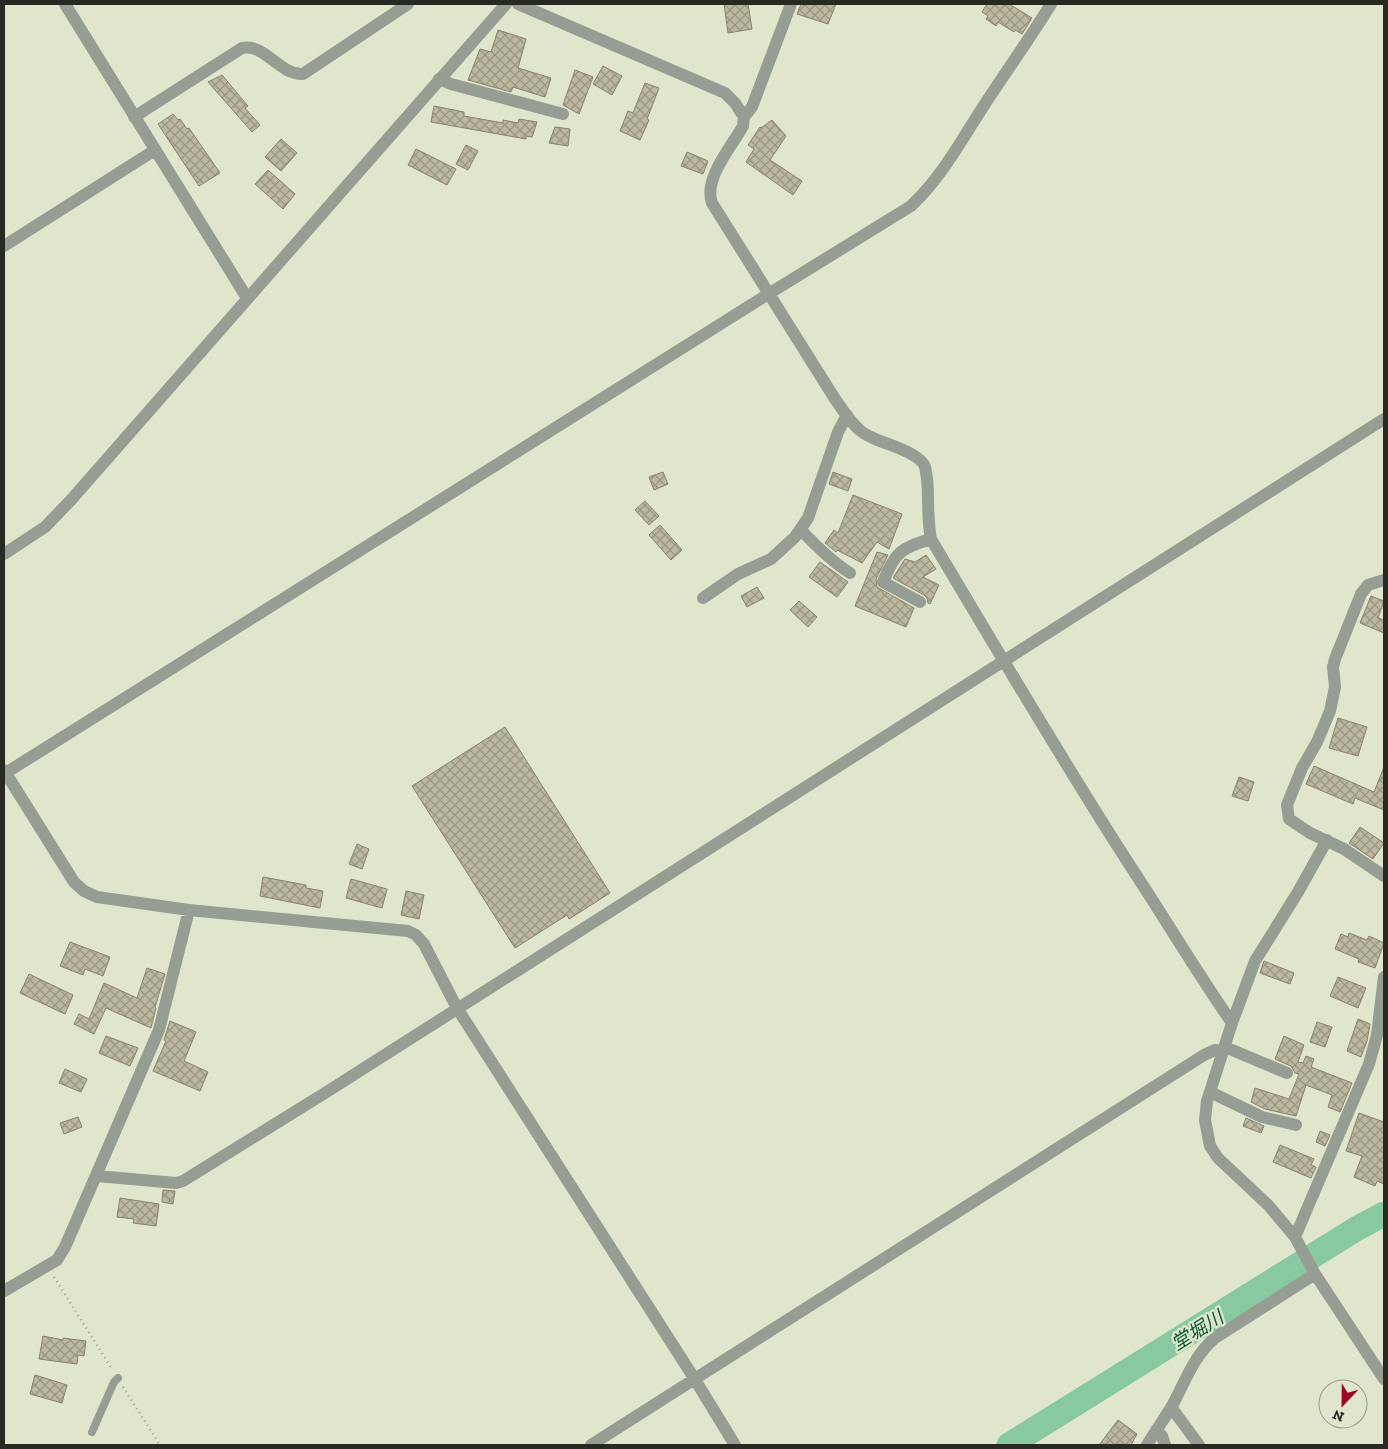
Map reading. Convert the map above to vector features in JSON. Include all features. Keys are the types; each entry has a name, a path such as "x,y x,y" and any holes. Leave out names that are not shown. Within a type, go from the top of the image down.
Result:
{"street":[{"path":"65,4 247,298"},
{"path":"134,117 248,46 255,48 286,70 296,74 303,74 408,4"},
{"path":"4,554 45,527 71,500 506,4"},
{"path":"518,4 725,93 735,103 744,117"},
{"path":"791,4 752,107 744,117 743,126 710,185 710,197 718,214 847,415 861,432 870,438 904,450 915,456 925,466 931,539 1112,838 1202,980 1232,1023"},
{"path":"735,1445 457,1008 424,944 416,935 408,932 189,910 97,897 84,891 74,882 4,772 770,293 900,214 921,197 946,165 1051,4"},
{"path":"439,79 451,84 563,114"},
{"path":"4,246 155,150"},
{"path":"703,598 738,574 771,559 801,530 811,511 838,432 847,415"},
{"path":"97,1176 176,1183 183,1180 325,1093 1384,419"},
{"path":"801,530 817,547 850,573"},
{"path":"920,602 883,582 891,564 902,550 931,539"},
{"path":"1384,580 1368,585 1361,594 1334,659 1335,687 1330,711 1286,806 1289,819 1310,833 1344,849 1384,876"},
{"path":"1327,840 1298,892 1258,954 1232,1023 1210,1092 1205,1120 1210,1146 1218,1158 1269,1206 1295,1237 1315,1274 1384,1379"},
{"path":"4,1291 57,1260 65,1247 159,1030 189,910"},
{"path":"1295,1237 1369,1064 1377,1035 1384,977"},
{"path":"591,1445 1204,1055 1215,1050 1224,1049 1287,1072"},
{"path":"1210,1092 1262,1117 1296,1125"},
{"path":"1147,1445 1205,1346 1315,1274"},
{"path":"1171,1407 1199,1445"},
{"path":"1156,1430 1162,1436 1165,1445"}],"lane":[{"path":"92,1432 114,1382 118,1378"}],"path":[{"path":"46,1265 160,1445"}],"building":[{"path":"724,4 748,4 752,29 728,33"},
{"path":"801,4 836,4 828,24 797,14"},
{"path":"987,4 1009,4 1032,18 1022,34 1015,30 1014,32 998,22 996,26 986,19 988,16 982,12"},
{"path":"498,30 526,39 518,68 551,78 545,97 513,87 511,92 468,80 480,49 491,52"},
{"path":"603,66 622,76 612,95 593,84"},
{"path":"575,70 593,77 579,114 563,105"},
{"path":"222,75 248,106 245,108 260,125 252,132 208,82"},
{"path":"645,83 659,88 647,119 649,120 640,140 620,131 628,111 633,113"},
{"path":"434,106 464,112 464,116 503,123 503,120 518,123 519,119 537,122 532,137 526,136 526,139 431,122"},
{"path":"173,114 178,120 180,119 187,129 189,128 220,173 199,186 158,124"},
{"path":"772,120 786,136 770,160 802,181 793,195 746,162 754,149 748,145 760,127"},
{"path":"555,127 570,129 568,146 549,143"},
{"path":"281,139 297,153 281,171 265,157"},
{"path":"466,145 478,151 468,170 456,164"},
{"path":"416,149 456,169 447,185 408,165"},
{"path":"687,152 708,161 703,174 681,166"},
{"path":"268,170 295,194 283,209 255,184"},
{"path":"663,472 668,484 654,490 649,477"},
{"path":"833,472 852,479 848,491 829,484"},
{"path":"853,495 902,514 889,549 877,542 862,563 837,550 836,552 825,543 834,530 838,533"},
{"path":"645,501 659,516 649,525 635,510"},
{"path":"660,525 682,550 671,560 649,535"},
{"path":"877,552 888,555 876,579 877,587 914,608 906,627 855,606"},
{"path":"926,555 936,569 923,577 939,585 930,604 924,595 893,578 905,559 915,562"},
{"path":"820,562 848,582 837,597 809,577"},
{"path":"757,587 764,598 747,607 741,596"},
{"path":"1371,596 1384,601 1378,618 1384,620 1384,633 1360,623"},
{"path":"799,601 817,617 808,627 790,610"},
{"path":"1338,718 1367,727 1358,756 1329,748"},
{"path":"505,727 610,893 569,919 567,915 515,948 412,786"},
{"path":"1314,766 1374,792 1384,767 1384,810 1355,798 1353,804 1306,784"},
{"path":"1239,777 1254,782 1248,801 1232,796"},
{"path":"1360,827 1384,843 1373,859 1349,843"},
{"path":"357,844 369,849 362,869 349,864"},
{"path":"263,877 306,885 306,888 323,891 320,908 260,896"},
{"path":"351,879 387,889 382,908 346,898"},
{"path":"406,891 424,895 419,919 401,915"},
{"path":"1349,933 1367,940 1369,936 1384,943 1375,968 1358,962 1359,959 1335,949 1341,934 1348,937"},
{"path":"70,942 110,957 103,976 85,969 83,975 60,966"},
{"path":"1264,961 1294,973 1290,984 1260,973"},
{"path":"147,968 165,974 151,1028 106,1008 94,1034 74,1024 79,1014 89,1019 104,983 137,998"},
{"path":"29,974 73,995 65,1014 20,993"},
{"path":"1338,977 1366,988 1358,1008 1330,996"},
{"path":"1358,1019 1370,1024 1367,1041 1361,1057 1347,1051"},
{"path":"170,1021 196,1032 184,1061 208,1072 200,1091 153,1071 166,1041 164,1040"},
{"path":"1317,1022 1332,1027 1325,1047 1310,1042"},
{"path":"106,1036 138,1048 130,1066 99,1053"},
{"path":"1284,1036 1304,1045 1298,1062 1303,1063 1306,1056 1314,1059 1311,1067 1352,1083 1340,1112 1328,1107 1332,1095 1306,1085 1296,1116 1265,1109 1251,1102 1255,1088 1289,1099 1299,1074 1295,1073 1291,1066 1275,1059"},
{"path":"65,1069 87,1079 81,1092 59,1083"},
{"path":"1359,1113 1384,1122 1384,1184 1377,1181 1375,1186 1354,1177 1362,1156 1346,1151"},
{"path":"78,1117 82,1127 64,1134 60,1123"},
{"path":"1246,1118 1264,1126 1261,1133 1243,1126"},
{"path":"1320,1131 1330,1135 1325,1146 1316,1142"},
{"path":"1280,1145 1314,1159 1311,1165 1316,1167 1311,1178 1273,1162"},
{"path":"163,1190 175,1191 173,1204 162,1202"},
{"path":"120,1198 159,1204 156,1226 133,1223 134,1219 117,1217"},
{"path":"43,1336 63,1340 63,1338 86,1341 84,1356 78,1355 77,1364 39,1359"},
{"path":"35,1375 67,1385 62,1403 30,1394"},
{"path":"1118,1420 1137,1434 1131,1445 1099,1445"}],"waterway":[{"name":"堂堀川","path":"1009,1445 1356,1229 1384,1214"}]}
